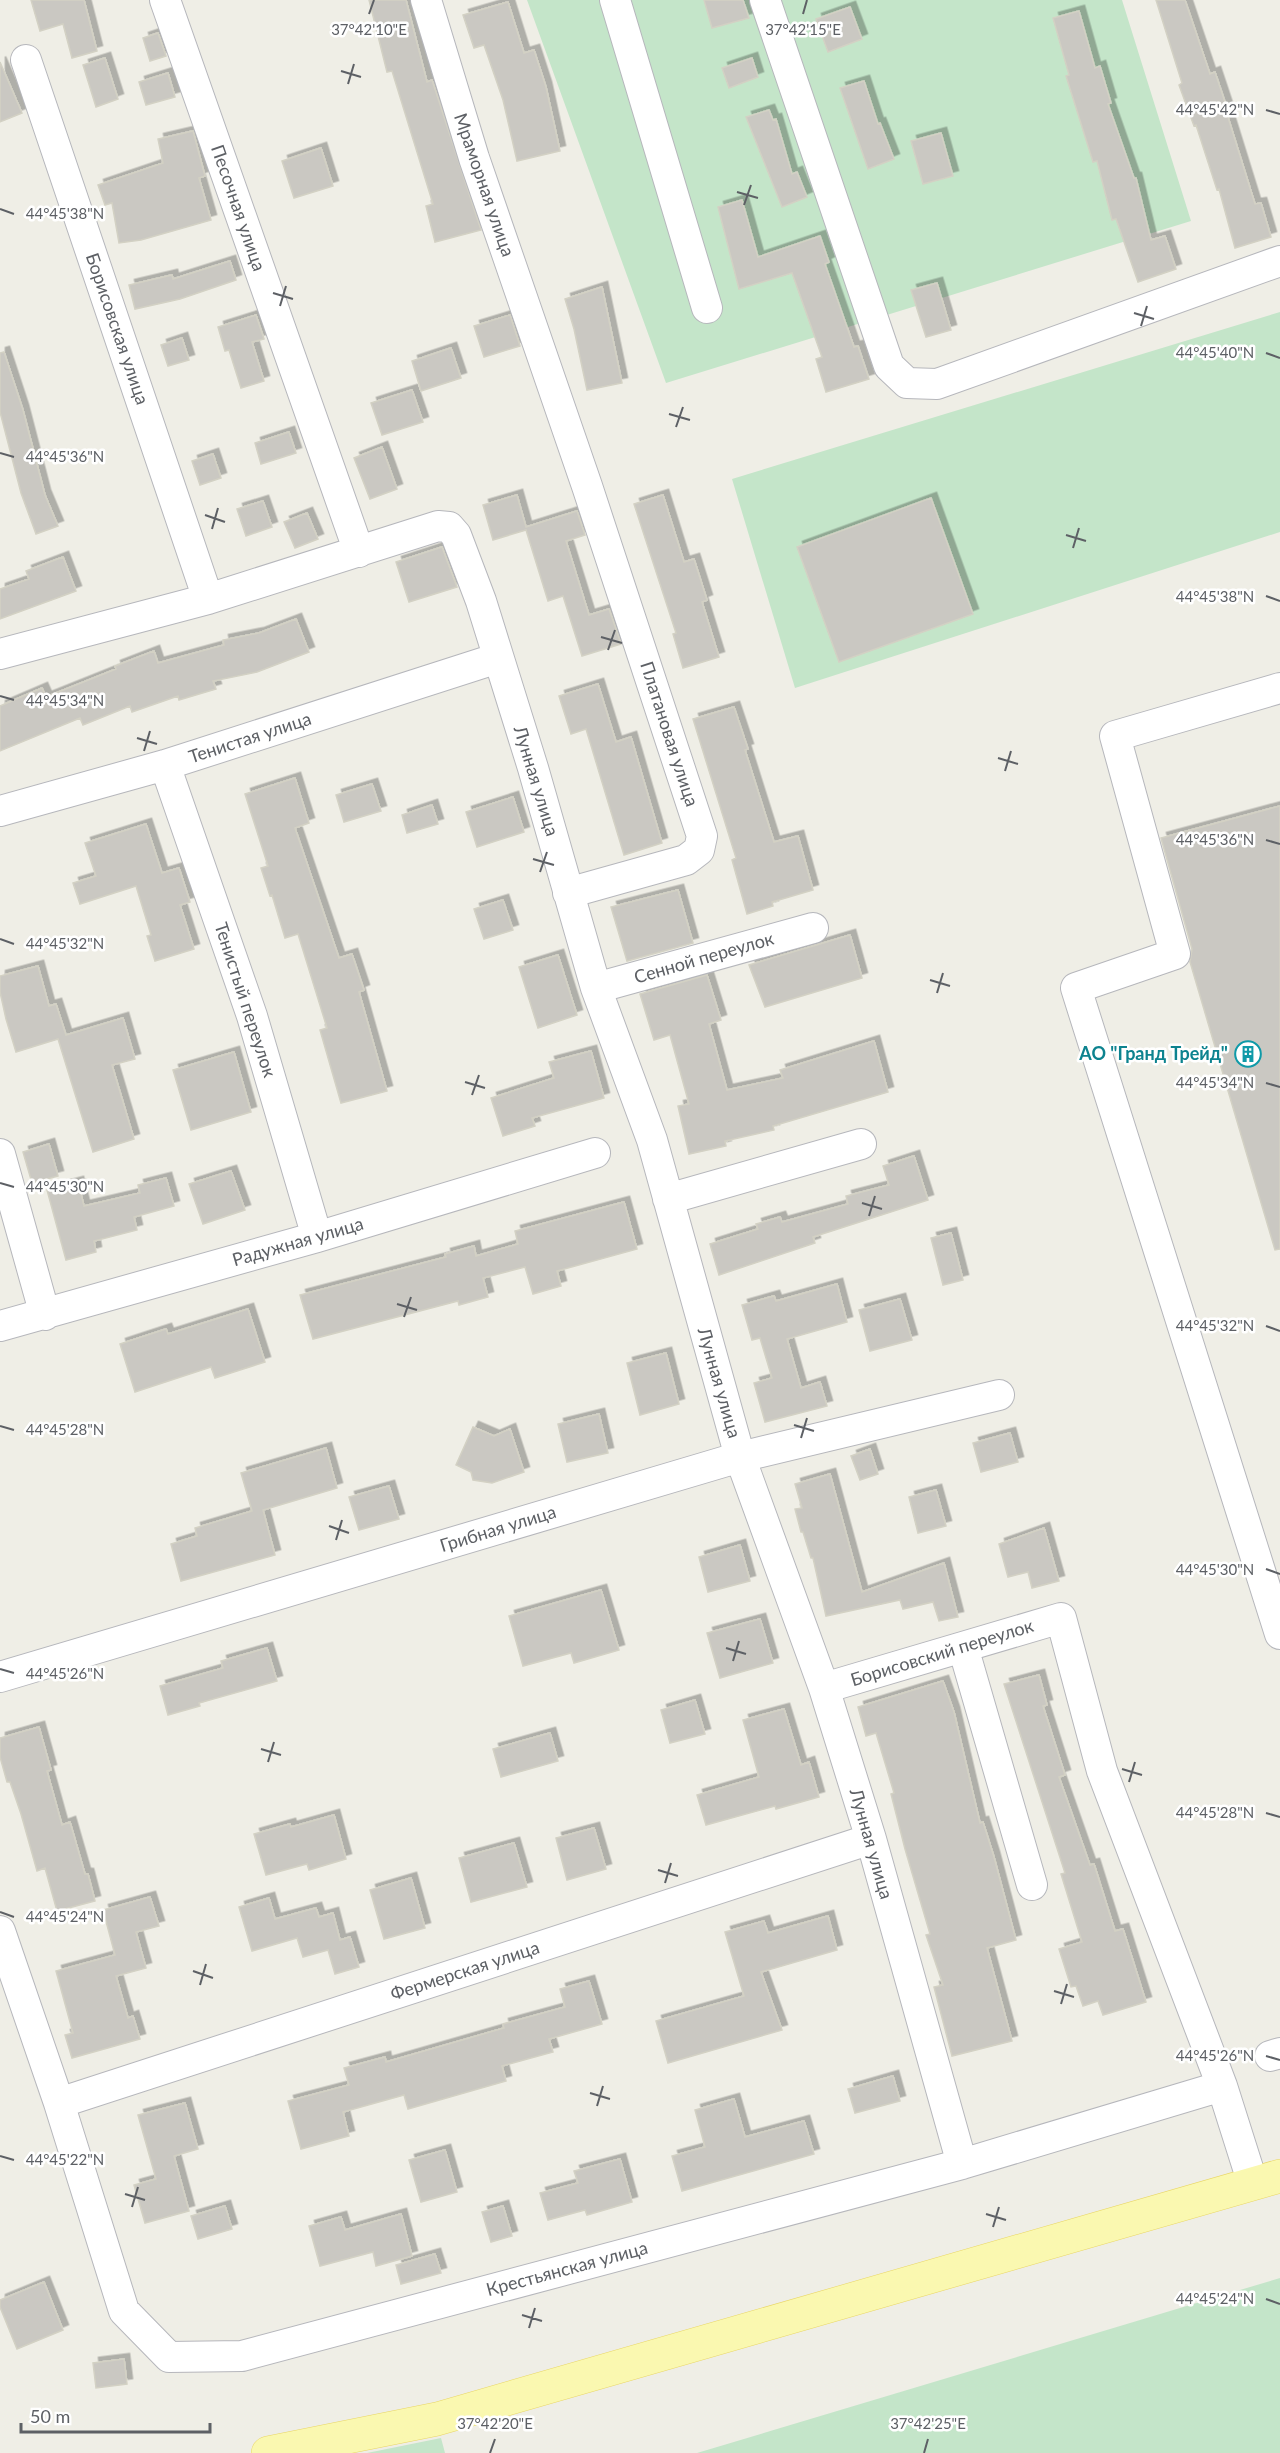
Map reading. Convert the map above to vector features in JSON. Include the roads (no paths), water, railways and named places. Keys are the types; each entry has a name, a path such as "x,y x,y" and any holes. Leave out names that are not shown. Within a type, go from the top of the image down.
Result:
{"main road":[{"path":"268,2453 437,2419 1267,2180"}],"street":[{"name":"Песочная улица","path":"165,0 359,552"},
{"name":"Мраморная улица","path":"426,0 474,158 587,486"},
{"path":"615,0 707,308"},
{"path":"765,0 890,366 907,383 937,384 1280,261"},
{"name":"Борисовская улица","path":"26,60 208,599"},
{"name":"Платановая улица","path":"568,893 686,860 699,850 702,836 587,486"},
{"name":"Лунная улица","path":"359,552 438,526 449,526 456,535 481,601 533,768 596,988 652,1140 740,1458 824,1689 871,1839 962,2164"},
{"path":"0,654 208,599 359,552"},
{"name":"Тенистая улица","path":"0,811 165,765 498,658"},
{"path":"1280,688 1116,736 1175,954 1076,988 1280,1634"},
{"name":"Тенистый переулок","path":"165,765 252,1016 317,1237"},
{"name":"Сенной переулок","path":"596,988 813,928"},
{"path":"668,1199 861,1144"},
{"name":"Радужная улица","path":"0,1326 317,1237 595,1153"},
{"path":"0,1154 45,1315"},
{"name":"Грибная улица","path":"0,1677 740,1458 999,1395"},
{"name":"Борисовский переулок","path":"824,1689 1060,1618 1102,1771 1222,2086"},
{"path":"963,1647 1032,1885"},
{"name":"Фермерская улица","path":"59,2103 871,1839"},
{"path":"0,1931 59,2103"},
{"path":"1222,2086 1267,2180"},
{"name":"Крестьянская улица","path":"59,2103 124,2312 169,2357 242,2356 962,2164 1222,2086"}],"place":[{"name":"АО \"Гранд Трейд\"","path":"1248,1054"}]}
